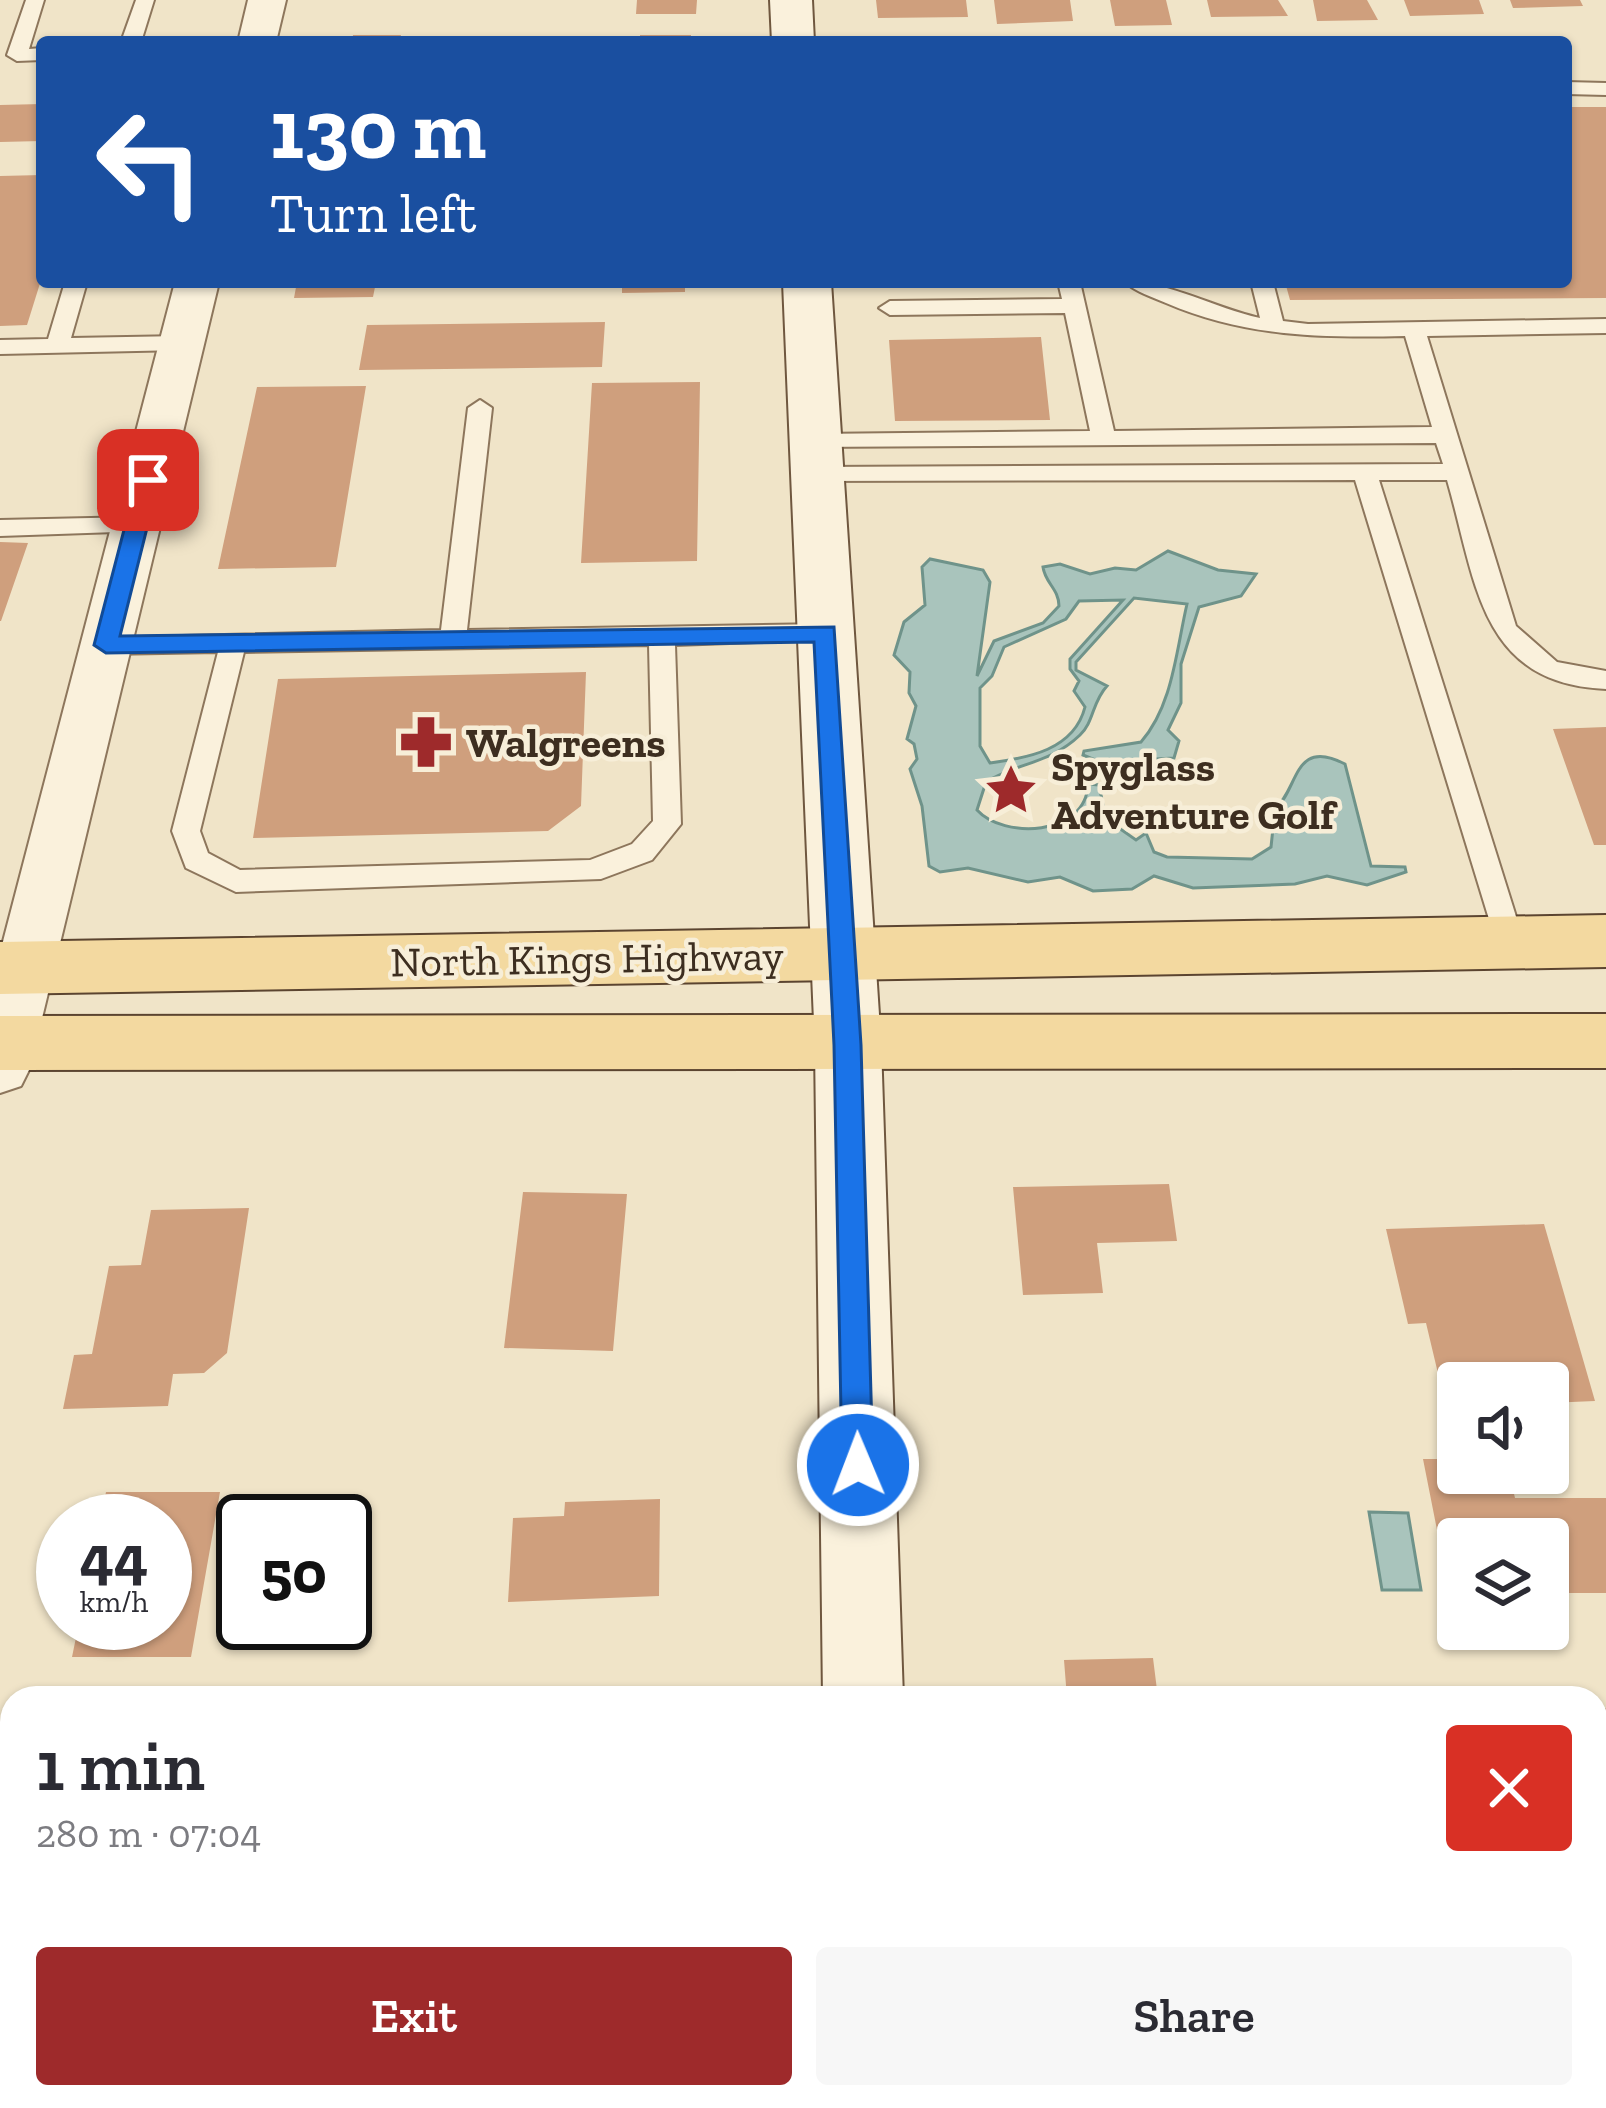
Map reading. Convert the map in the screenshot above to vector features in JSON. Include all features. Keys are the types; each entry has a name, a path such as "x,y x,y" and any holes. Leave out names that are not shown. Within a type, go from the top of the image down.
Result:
{"main road":[{"path":"791,0 794,36"},
{"path":"807,288 848,1045 863,1686"},
{"name":"North Kings Highway","path":"13,968 1606,940"},
{"name":"North Kings Highway","path":"2,1051 1606,1040"}],"street":[{"path":"258,36 267,0"},
{"path":"2,1051 13,968 106,645 196,288"}],"lane":[{"path":"35,0 17,55 36,54"},
{"path":"133,36 145,0"},
{"path":"1572,88 1606,89"},
{"path":"57,346 74,288"},
{"path":"1150,288 1206,312 1273,327 1606,326"},
{"path":"1263,288 1273,327"},
{"path":"890,308 1072,294 1104,440"},
{"path":"1414,329 1504,629 1536,664 1554,674 1574,680 1606,680"},
{"path":"0,347 182,343"},
{"path":"453,639 480,408"},
{"path":"816,458 1104,440 1446,435"},
{"path":"1234,437 1242,474"},
{"path":"816,458 1242,474 1457,472"},
{"path":"1365,474 1510,942"},
{"path":"0,528 136,525"},
{"path":"106,645 826,633"},
{"path":"233,643 186,831 196,860 236,881 591,871 642,852 667,824 662,636"}],"water":[{"path":"1168,551 1218,570 1256,574 1241,596 1199,607 1181,664 1181,703 1168,730 1179,741 1174,758 1100,762 1083,755 1084,751 1141,742 1167,694 1187,604 1134,598 1076,662 1076,670 1107,686 1085,730 1057,752 986,782 977,810 1005,826 1042,828 1073,814 1084,802 1088,784 1099,785 1104,810 1113,818 1126,818 1116,826 1136,840 1146,833 1154,852 1167,857 1252,859 1271,847 1275,809 1300,769 1306,761 1328,757 1345,764 1371,866 1405,867 1406,872 1367,885 1327,876 1295,884 1193,888 1154,876 1132,889 1093,891 1060,877 1028,882 968,868 940,872 929,866 922,806 910,769 917,759 914,744 907,739 916,706 909,693 910,672 894,655 904,622 925,605 922,567 930,559 983,570 990,582 977,676 994,641 1043,623 1059,606 1043,567 1060,564 1090,574 1115,568 1136,570","holes":["1123,600 1070,659 1070,669 1079,681 1074,691 1085,707 1071,733 1048,749 990,763 980,746 980,688 992,676 1004,647 1066,619 1079,601"]},
{"path":"1369,1512 1408,1513 1421,1590 1382,1590"}],"building":[{"path":"637,0 697,0 696,14 636,14"},
{"path":"876,0 966,0 968,17 878,18"},
{"path":"994,0 1070,0 1073,21 997,24"},
{"path":"1110,0 1166,0 1172,25 1115,26"},
{"path":"1207,0 1278,0 1288,16 1211,17"},
{"path":"1313,0 1367,0 1378,20 1317,21"},
{"path":"1404,0 1479,0 1484,14 1410,16"},
{"path":"1510,0 1580,0 1583,6 1513,8"},
{"path":"36,104 36,141 0,142 0,105"},
{"path":"1572,107 1606,107 1606,298 1290,300 1287,288 1572,288"},
{"path":"36,175 39,288 27,325 0,326 0,176"},
{"path":"296,288 375,288 373,297 294,298"},
{"path":"622,288 685,288 685,292 622,293"},
{"path":"605,322 602,367 359,370 367,325"},
{"path":"1041,337 1050,420 895,421 889,340"},
{"path":"700,382 697,561 581,563 592,383"},
{"path":"366,386 336,567 218,569 257,387"},
{"path":"0,542 28,543 1,621 0,621"},
{"name":"Walgreens","path":"586,672 581,806 548,831 253,838 278,679"},
{"path":"1606,727 1606,845 1594,845 1553,729"},
{"path":"1169,1184 1177,1241 1097,1243 1103,1293 1023,1295 1013,1187"},
{"path":"523,1192 627,1194 613,1351 504,1348"},
{"path":"249,1208 227,1353 204,1373 173,1374 168,1406 63,1409 74,1355 92,1354 109,1266 141,1265 151,1210"},
{"path":"1544,1224 1595,1401 1569,1402 1569,1362 1437,1362 1437,1369 1426,1323 1408,1324 1386,1229"},
{"path":"1423,1459 1437,1459 1437,1494 1606,1498 1606,1593 1569,1593 1569,1518 1437,1518 1437,1530"},
{"path":"220,1492 191,1657 72,1657 73,1650 192,1650 192,1494 106,1494"},
{"path":"660,1499 659,1596 508,1602 513,1518 564,1516 565,1502"},
{"path":"1153,1658 1156,1686 1066,1686 1064,1660"}],"place":[{"name":"Walgreens","path":"426,742"},
{"name":"Spyglass Adventure Golf","path":"1011,790"}],"route":[{"path":"148,480 106,645 826,633 848,1045 858,1465"}]}
